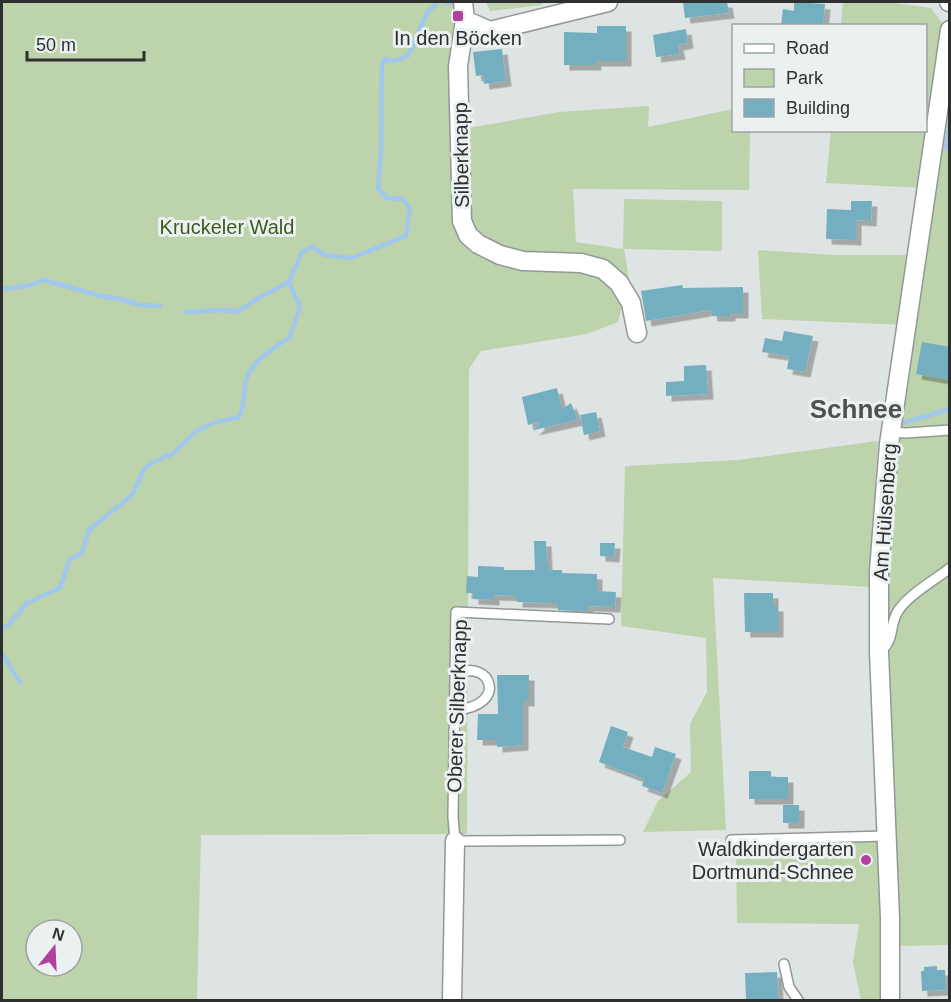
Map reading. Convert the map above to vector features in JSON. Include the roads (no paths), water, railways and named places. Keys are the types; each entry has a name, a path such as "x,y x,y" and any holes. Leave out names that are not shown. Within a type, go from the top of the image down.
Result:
{"street":[{"name":"Silberknapp","path":"463,2 465,20 458,66 462,221 468,235 478,244 500,255 523,261 581,263 603,269 619,283 631,303 637,333"},
{"path":"465,20 490,31 608,2"},
{"name":"Am Hülsenberg","path":"889,1000 890,918 879,652 882,512 891,432 950,30"},
{"name":"Oberer Silberknapp","path":"452,1000 454,841"}],"lane":[{"path":"891,432 950,430"},
{"path":"879,652 888,646 898,611 950,568"},
{"name":"Oberer Silberknapp","path":"454,841 456,612 609,619"},
{"path":"456,674 471,670 479,672 486,677 489,685 486,700 481,704 456,710"},
{"path":"731,840 886,836"},
{"path":"454,841 620,840"},
{"path":"784,964 789,987 798,1000"}],"waterway":[{"path":"2,629 27,603 60,588 70,559 82,553 89,530 132,495 144,469 155,461 173,454 195,432 213,423 239,417 245,384 251,369 276,346 290,337 300,307 289,282 302,252 312,247 325,255 352,258 406,236 410,209 403,199 387,198 378,189 382,65 385,59 395,61 408,56 427,13 438,2"},
{"path":"444,2 450,3"},
{"path":"950,124 946,147 950,151"},
{"path":"2,289 28,286 44,280 104,297 140,305 160,306"},
{"path":"185,312 224,310 237,312 289,282"},
{"path":"903,423 950,409"},
{"path":"2,654 20,682"}],"place":[{"name":"In den Böcken","path":"458,16"},
{"name":"Waldkindergarten Dortmund-Schnee","path":"866,860"}],"district":[{"name":"Schnee","path":"856,409"}],"park label":[{"name":"Kruckeler Wald","path":"227,227"}]}
